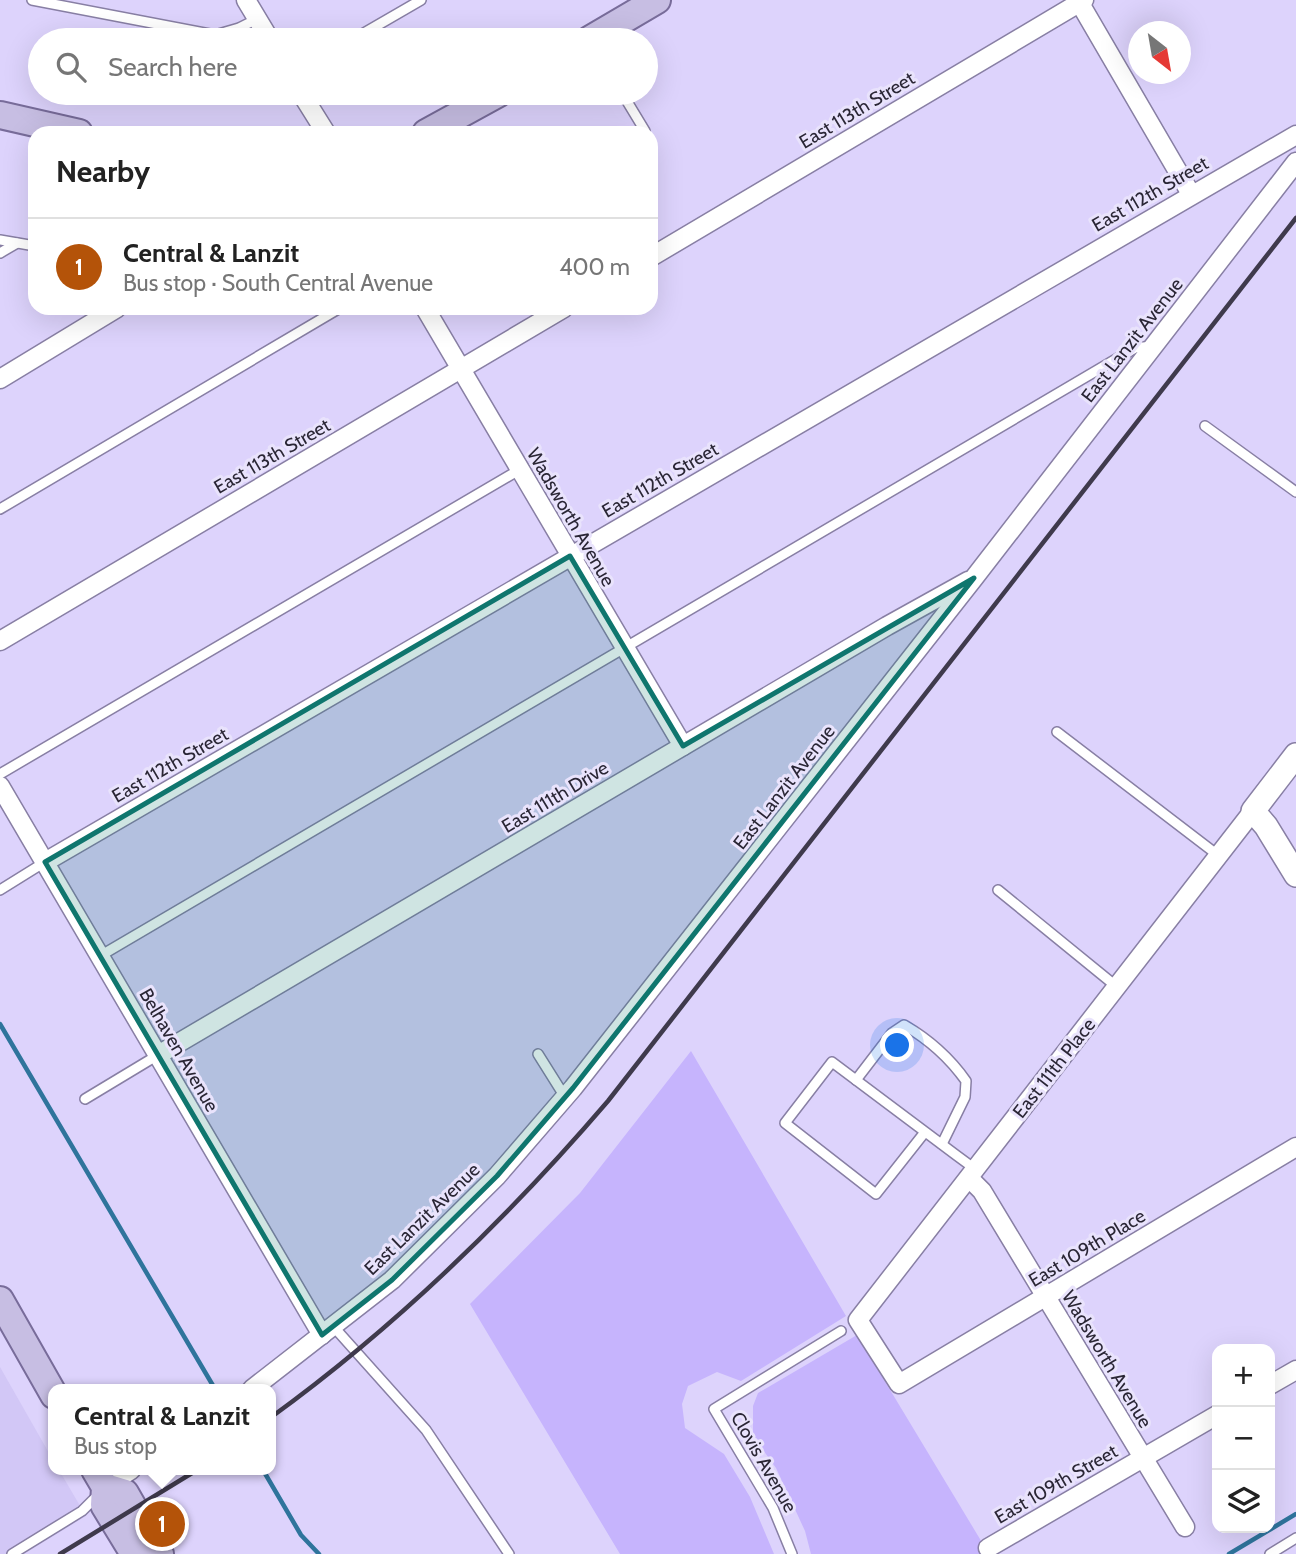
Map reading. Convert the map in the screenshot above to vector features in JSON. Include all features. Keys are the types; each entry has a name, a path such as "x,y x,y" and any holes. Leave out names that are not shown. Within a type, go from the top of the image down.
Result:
{"main road":[{"path":"610,28 657,0"},
{"path":"439,126 477,105"},
{"path":"0,116 46,126"},
{"path":"0,1302 48,1385"},
{"path":"100,1478 104,1505 134,1554"},
{"path":"100,1478 125,1493 160,1554"}],"street":[{"path":"246,0 263,28"},
{"path":"1080,1 1191,194"},
{"name":"East 113th Street","path":"658,253 1080,1"},
{"path":"308,105 322,126"},
{"name":"East 112th Street","path":"45,862 1296,135"},
{"name":"East Lanzit Avenue","path":"259,1384 402,1271 497,1176 565,1097 974,578 1296,162"},
{"path":"0,379 105,315"},
{"name":"Wadsworth Avenue","path":"429,315 683,746"},
{"name":"East 113th Street","path":"0,640 552,315"},
{"name":"East 111th Drive","path":"158,1055 887,626 974,578"},
{"name":"East 111th Place","path":"899,1384 858,1320 1296,755"},
{"name":"Belhaven Avenue","path":"0,786 158,1055 328,1331"},
{"path":"1253,811 1266,826 1296,875"},
{"name":"East 109th Place","path":"899,1384 1296,1147"},
{"name":"Wadsworth Avenue","path":"972,1174 1185,1527"},
{"path":"1275,1382 1296,1370"},
{"name":"East 109th Street","path":"988,1548 1212,1419"}],"lane":[{"path":"32,0 178,28"},
{"path":"373,28 421,0"},
{"path":"239,28 257,19"},
{"path":"629,105 642,126"},
{"path":"0,240 28,245"},
{"path":"0,253 17,243"},
{"path":"0,509 328,315"},
{"path":"100,956 1135,348 1154,346"},
{"path":"1205,426 1296,492"},
{"path":"0,774 519,470"},
{"path":"1057,732 1219,856"},
{"path":"0,890 45,862"},
{"path":"998,890 1117,987"},
{"path":"856,1080 892,1034 904,1025 924,1037 950,1060 966,1081 965,1097 942,1144"},
{"path":"538,1054 565,1097"},
{"path":"85,1099 158,1055"},
{"path":"925,1132 876,1194 785,1123 832,1062 942,1144 972,1174"},
{"path":"328,1331 426,1430 509,1554"},
{"name":"Clovis Avenue","path":"792,1554 773,1508 714,1409 841,1331"},
{"path":"12,1554 82,1511 100,1478"},
{"path":"1270,1554 1296,1538"}],"highlighted area":[{"path":"570,556 683,746 974,578 573,1088 497,1176 392,1280 322,1335 45,862"}],"shaded area":[{"path":"691,1051 846,1316 741,1381 717,1372 688,1386 682,1404 685,1428 724,1454 750,1497 774,1554 620,1554 470,1304 580,1193"},
{"path":"857,1335 989,1554 811,1554 805,1531 776,1468 753,1436 753,1406 758,1393"},
{"path":"0,1367 48,1451 48,1475 62,1475 86,1516 24,1554 0,1554"}],"waterway":[{"path":"0,1024 212,1384"},
{"path":"266,1475 301,1535 319,1554"},
{"path":"1229,1554 1296,1514"}],"railway":[{"path":"276,1414 362,1346 448,1270 530,1188 608,1101 1296,218"},
{"path":"60,1554 189,1475"}],"place":[{"name":"Central & Lanzit","path":"162,1524"}]}
